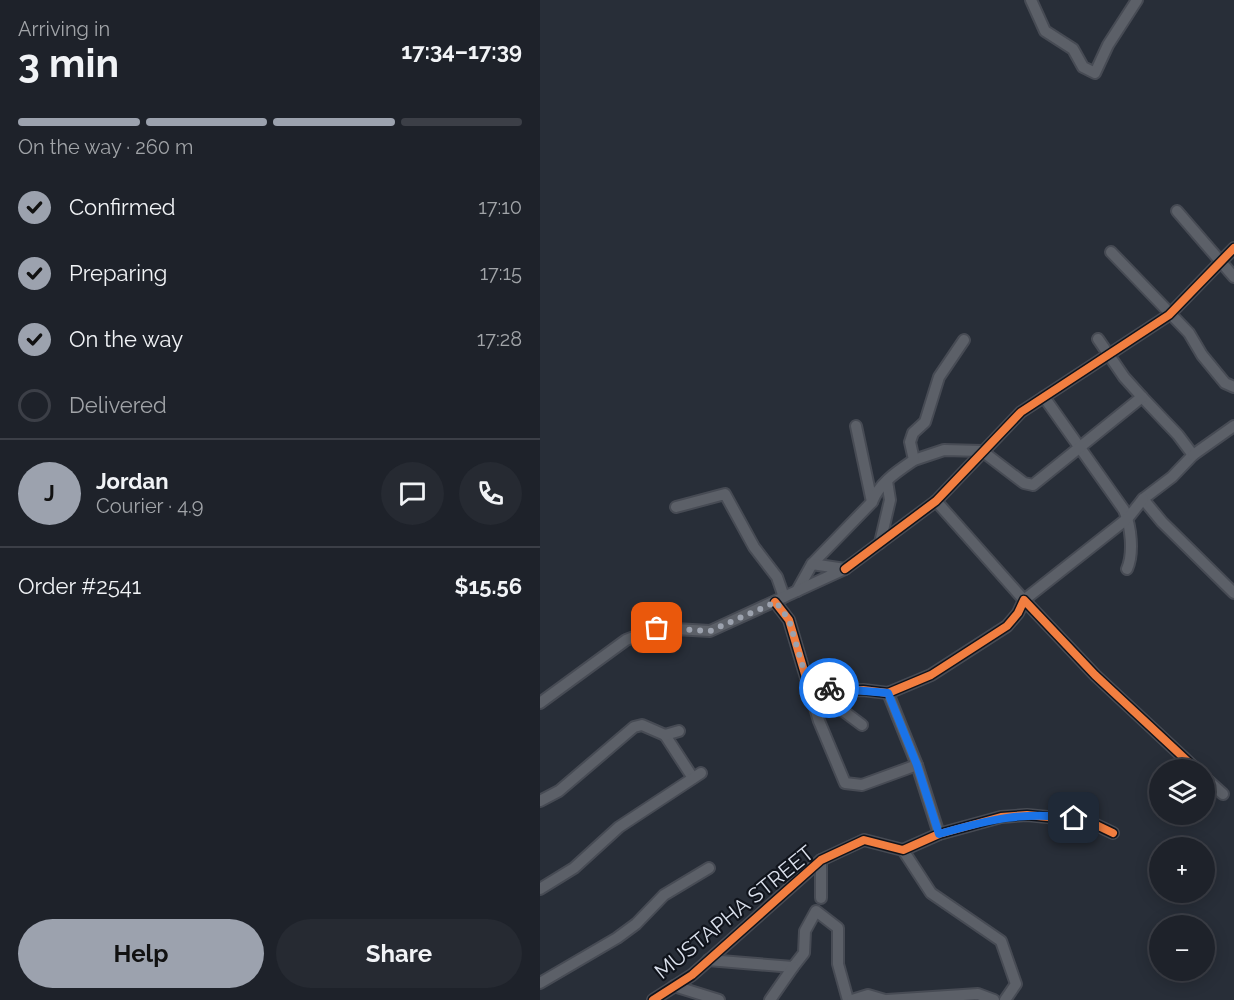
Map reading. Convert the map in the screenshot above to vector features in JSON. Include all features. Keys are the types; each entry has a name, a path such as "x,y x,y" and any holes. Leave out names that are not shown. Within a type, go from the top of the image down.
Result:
{"street":[{"path":"1031,0 1045,31 1073,49 1083,67 1095,73 1108,45 1137,0"},
{"path":"1177,212 1234,277"},
{"path":"540,703 626,640 657,628 710,631 844,569 936,501 1021,412 1170,315 1234,248"},
{"path":"1111,252 1190,333 1203,356 1225,383 1234,387"},
{"path":"1098,339 1142,397 1178,435 1193,455"},
{"path":"914,460 910,442 913,433 925,422 939,377 964,340"},
{"path":"1044,397 1128,518 1130,563 1127,569"},
{"path":"797,592 812,564 872,502 875,493 914,460 944,450 982,451 1024,483 1033,484 1142,397"},
{"path":"856,426 872,502"},
{"path":"807,681 836,691 863,690 888,693 931,675 1006,626 1024,600 1128,518 1143,499 1172,477 1193,455 1234,426"},
{"path":"880,543 890,500 887,481"},
{"path":"676,507 725,494 754,547 777,577 780,600 789,620 819,722 845,783 861,785 917,765"},
{"path":"1143,499 1162,522 1234,593"},
{"path":"936,501 1024,600 1095,675 1185,759"},
{"path":"812,564 844,569"},
{"path":"836,691 842,710 862,725"},
{"path":"888,693 917,765 939,834"},
{"path":"540,801 559,791 634,727 642,725 665,735 697,776 619,827 574,868 540,889"},
{"path":"665,735 679,731"},
{"path":"1215,787 1223,794"},
{"path":"1005,1000 1016,984 1001,941 931,893 903,850 939,834 1001,817 1027,815 1088,820 1113,833"},
{"name":"MUSTAPHA STREET","path":"653,1000 708,960 821,860 864,840 903,850"},
{"path":"821,860 821,898"},
{"path":"540,983 617,938 636,924 664,895 708,868"},
{"path":"770,1000 804,953 805,931 816,911 838,928 838,964 850,1000 868,995 886,1000 978,994 994,1000"},
{"path":"708,960 793,967"},
{"path":"674,986 719,1000"}],"cycle path":[{"path":"845,569 936,501 1021,412 1169,315 1234,248"},
{"path":"775,602 789,620 807,681 836,691 863,690 888,693 931,675 1007,626 1018,613 1024,600 1095,675 1185,759"},
{"path":"653,1000 692,975 821,860 864,840 903,850 939,834 1001,817 1027,815 1088,821 1113,833"}],"way so far":[{"path":"657,628 710,631 776,602 789,620 807,681 829,688"}],"route":[{"path":"829,688 836,691 863,690 888,693 917,765 939,834 1001,817 1027,815 1074,818"}]}
